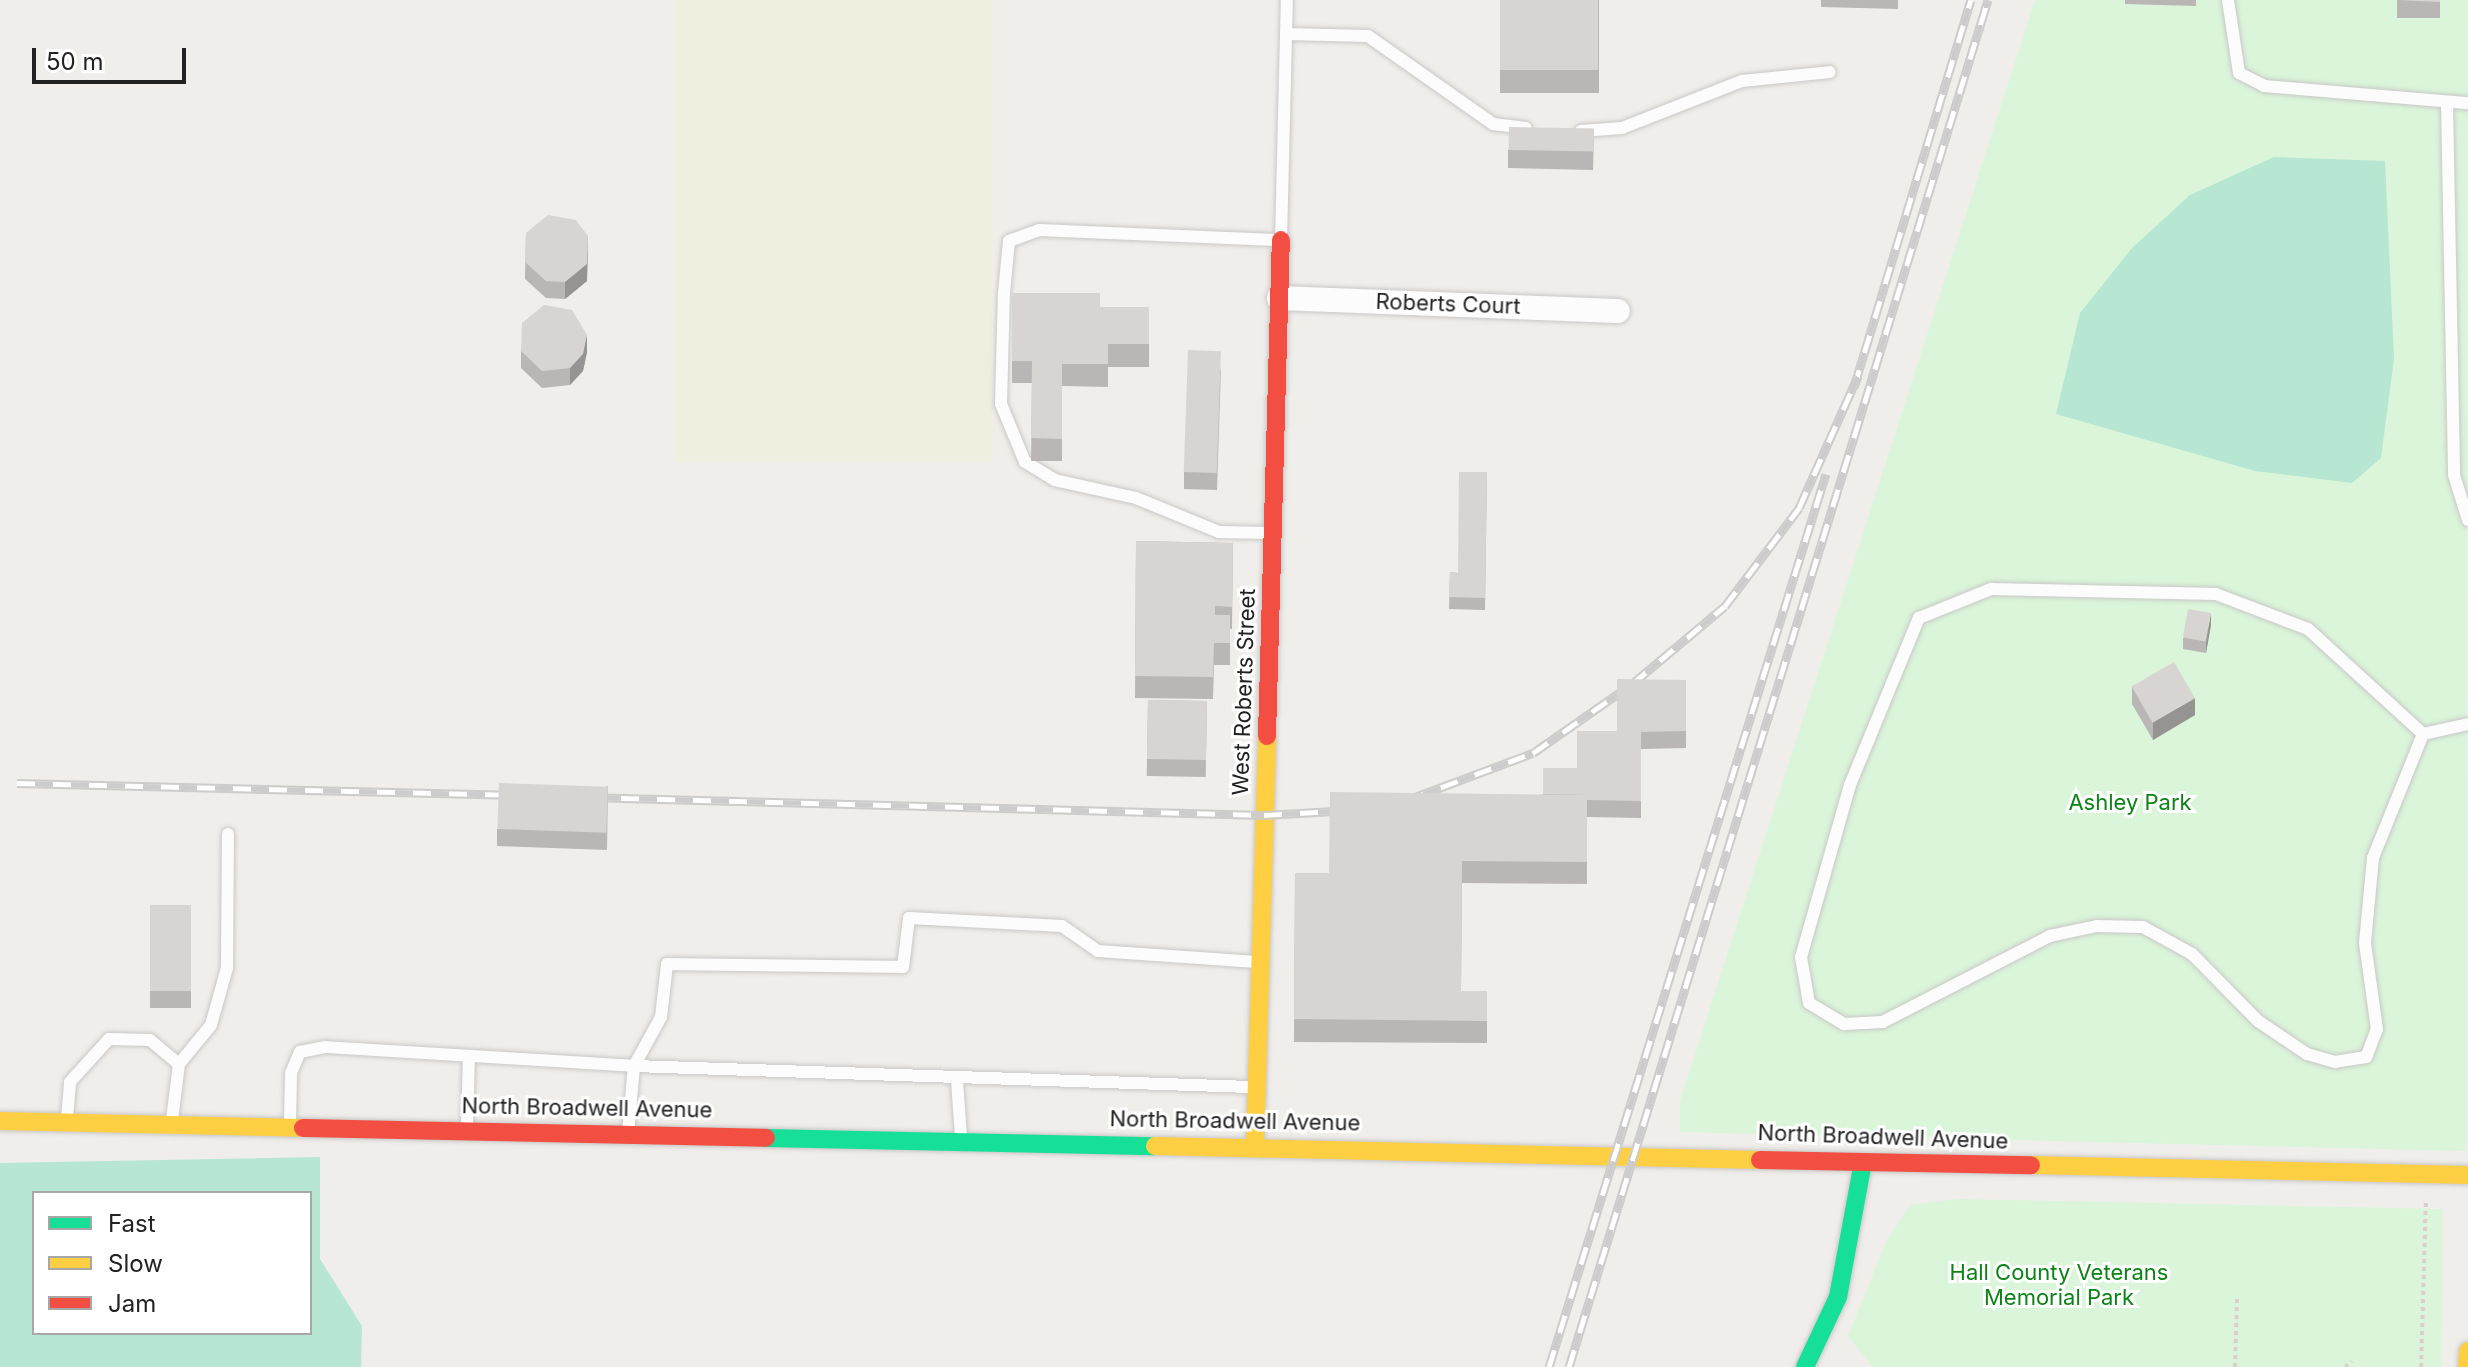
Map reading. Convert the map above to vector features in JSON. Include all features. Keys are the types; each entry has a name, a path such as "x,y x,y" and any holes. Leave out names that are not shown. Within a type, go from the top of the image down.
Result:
{"main road":[{"name":"West Roberts Street","path":"1255,1146 1281,240"},
{"name":"North Broadwell Avenue","path":"0,1121 1255,1146 2468,1175"},
{"path":"1805,1367 1838,1297 1863,1162"},
{"path":"2467,1367 2468,1351"}],"street":[{"name":"Roberts Court","path":"1279,298 1618,311"}],"lane":[{"path":"1272,533 1219,532 1136,498 1055,480 1025,462 1001,404 1004,293 1009,241 1039,230 1281,240 1287,0"},
{"path":"2228,0 2239,73 2251,80 2447,104 2468,103"},
{"path":"1286,34 1368,36 1493,124 1553,131 1622,128 1742,81 1830,72"},
{"path":"2447,104 2454,475 2468,520"},
{"path":"1991,589 2216,594 2308,629 2423,734 2373,858 2365,943 2377,1029 2366,1057 2335,1062 2307,1054 2258,1021 2192,954 2143,927 2097,926 2050,936 1883,1022 1844,1024 1809,1003 1801,957 1850,785 1919,618 1991,589"},
{"path":"2423,734 2468,724"},
{"path":"172,1123 179,1064 211,1025 227,968 228,834"},
{"path":"628,1133 634,1066 661,1017 667,964 903,967 909,918 1062,926 1098,951 1260,963"},
{"path":"67,1121 70,1082 109,1039 150,1040 179,1064"},
{"path":"290,1125 291,1073 300,1052 325,1047 634,1066 957,1080 1257,1087"},
{"path":"467,1129 469,1056"},
{"path":"957,1080 961,1140"}],"path":[{"path":"2421,1367 2426,1174"},
{"path":"2235,1367 2237,1298"},
{"path":"2345,1367 2352,1361"}],"green space":[{"path":"674,0 992,0 992,462 674,462"},
{"name":"Ashley Park","path":"2035,0 2468,0 2466,1151 1680,1132 1680,1101"},
{"path":"2274,157 2385,161 2394,359 2381,458 2352,483 2255,471 2056,414 2080,313 2132,248 2190,195"},
{"path":"320,1157 320,1259 362,1326 361,1367 0,1367 0,1163"},
{"name":"Hall County Veterans Memorial Park","path":"1958,1199 2443,1209 2441,1367 1872,1367 1848,1336 1886,1242 1910,1205"}],"building":[{"path":"1500,0 1598,0 1598,70 1500,70"},
{"path":"2397,0 2440,0 2440,2"},
{"path":"1509,127 1594,128 1594,151 1509,150"},
{"path":"548,215 576,220 588,236 587,264 565,282 546,281 525,262 526,233"},
{"path":"1012,293 1100,293 1100,307 1149,307 1149,344 1108,344 1108,364 1062,364 1062,439 1031,438 1032,361 1012,361"},
{"path":"544,305 572,310 587,335 583,354 570,368 542,371 521,351 522,323"},
{"path":"1188,350 1221,351 1217,473 1184,472"},
{"path":"1459,472 1487,472 1485,598 1449,597 1450,572 1458,573"},
{"path":"1136,541 1233,543 1232,607 1215,606 1215,615 1230,615 1230,643 1214,643 1213,677 1135,676"},
{"path":"2188,609 2211,613 2206,642 2183,638"},
{"path":"2174,662 2195,698 2153,723 2132,687"},
{"path":"1617,679 1686,680 1686,731 1641,732 1641,801 1587,800 1587,795 1543,794 1543,768 1577,768 1577,731 1617,731"},
{"path":"1148,700 1207,701 1206,760 1147,759"},
{"path":"499,783 608,787 606,833 497,829"},
{"path":"1330,792 1587,795 1587,862 1462,861 1461,991 1487,991 1487,1021 1294,1019 1295,873 1329,873"},
{"path":"150,905 191,905 191,991 150,991"}],"railway":[{"path":"1854,387 1971,0"},
{"path":"1569,1367 1988,0"},
{"path":"1407,800 1533,753 1632,684 1725,606 1799,508 1858,376"},
{"path":"1549,1367 1826,474"},
{"path":"17,783 521,795"},
{"path":"585,797 1264,815 1352,810"}],"traffic: fast":[{"path":"766,1138 1155,1146"},
{"path":"1805,1367 1838,1297 1863,1162"}],"traffic: slow":[{"path":"1255,1146 1267,736"},
{"path":"0,1121 303,1128"},
{"path":"1155,1146 1760,1160"},
{"path":"2031,1165 2468,1175"},
{"path":"2467,1367 2468,1351"}],"traffic: jam":[{"path":"1267,736 1281,240"},
{"path":"303,1128 766,1138"},
{"path":"1760,1160 2031,1165"}]}
